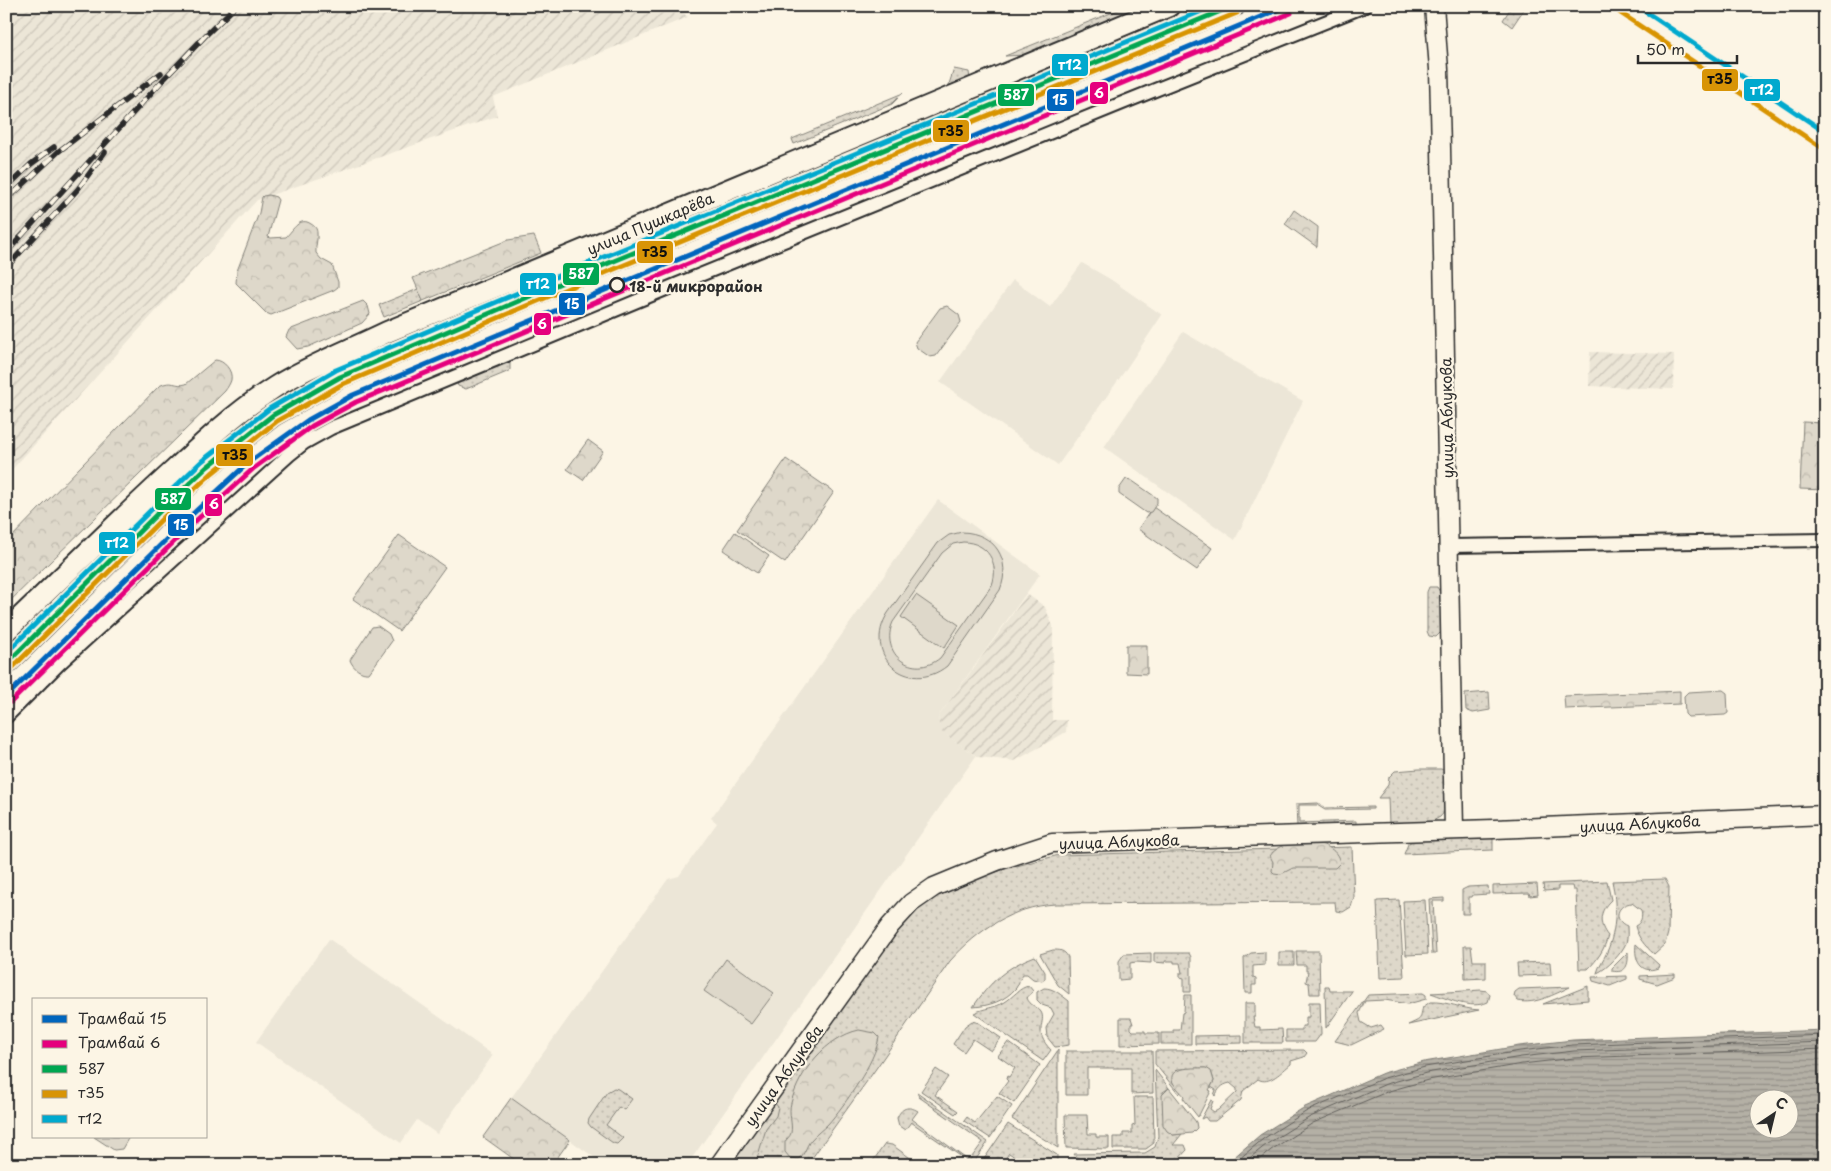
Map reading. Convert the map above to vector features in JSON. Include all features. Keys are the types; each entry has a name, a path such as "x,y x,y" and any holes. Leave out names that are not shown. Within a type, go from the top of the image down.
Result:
{"main road":[{"name":"улица Пушкарёва","path":"6,631 154,488 245,408 276,387 396,328 1169,6"},
{"name":"улица Пушкарёва","path":"6,664 207,467 272,415 340,377 575,277 1234,6"}],"street":[{"path":"6,717 60,662 289,455 304,443 331,428 687,280 1116,105 1365,6"},
{"name":"улица Аблукова","path":"1434,6 1439,69 1441,139 1454,830"},
{"path":"1623,6 1825,141"},
{"path":"1448,546 1825,540"},
{"name":"улица Аблукова","path":"719,1165 890,926 911,903 934,887 997,861 1052,843 1454,830 1825,815"}],"shaded area":[{"path":"6,6 674,6 688,17 493,97 497,116 257,200 6,476"},
{"path":"1082,263 1110,279 1162,315 1058,465 940,382 1013,280 1050,307"},
{"path":"1183,332 1303,401 1235,540 1104,447"},
{"path":"1590,352 1674,354 1673,389 1589,386"},
{"path":"938,500 1040,574 938,717 941,731 976,756 687,1165 605,1165 511,1098 668,879 679,876 717,823 711,818"},
{"path":"1027,594 1045,607 1053,626 1052,720 1067,720 1066,732 1015,761 978,757 940,731 938,717"},
{"path":"329,939 493,1055 437,1134 417,1120 401,1143 256,1042"}],"green space":[{"path":"1128,6 1145,6 1026,55 1005,56"},
{"path":"1512,6 1526,6 1512,27 1503,20"},
{"path":"954,69 969,72 970,79 950,87 949,84"},
{"path":"903,93 892,104 794,144 792,139"},
{"path":"269,195 276,197 278,200 268,237 286,237 297,225 303,222 312,225 316,228 317,232 316,253 321,259 332,265 338,282 338,287 334,290 271,315 266,313 236,283 237,271 259,213 262,197"},
{"path":"1294,210 1318,227 1317,247 1285,224"},
{"path":"534,236 541,253 423,301 413,278 508,240"},
{"path":"418,289 423,301 384,317 379,305"},
{"path":"363,301 368,306 370,314 362,323 308,347 297,349 286,337 289,330"},
{"path":"947,306 959,315 961,322 936,356 930,357 917,348 915,342 940,308"},
{"path":"215,360 225,364 231,373 231,381 225,391 6,605 6,543 159,386 168,383 186,384"},
{"path":"509,362 510,370 507,372 466,389 458,386 457,383 459,381"},
{"path":"1803,422 1825,423 1825,490 1800,489"},
{"path":"588,440 603,451 583,480 567,469"},
{"path":"786,459 834,492 785,563 737,530"},
{"path":"1126,479 1131,480 1157,498 1157,503 1151,512 1146,513 1119,494 1119,489"},
{"path":"1153,507 1212,548 1197,570 1138,529"},
{"path":"735,532 769,556 757,573 723,550"},
{"path":"962,532 974,534 984,537 992,543 998,550 1004,568 1000,590 947,666 932,674 918,677 904,674 893,667 885,656 880,643 881,629 888,613 938,543 949,535","holes":["971,543 979,546 990,555 994,569 992,585 940,658 930,664 910,665 901,660 891,644 890,634 893,622 942,553 953,544"]},
{"path":"399,535 445,567 399,631 353,599"},
{"path":"1429,587 1437,587 1440,592 1441,632 1436,637 1429,636 1427,631 1427,592"},
{"path":"916,595 959,625 944,648 901,617"},
{"path":"378,626 389,634 392,641 369,673 363,673 355,668 350,660 372,627"},
{"path":"1126,645 1147,645 1147,674 1126,673"},
{"path":"1723,690 1727,693 1728,713 1725,715 1688,717 1685,714 1684,696 1688,692"},
{"path":"1680,691 1680,704 1565,709 1564,696"},
{"path":"1489,692 1490,710 1473,713 1466,710 1465,694"},
{"path":"1441,769 1445,771 1447,809 1440,817 1431,822 1389,823 1388,798 1378,798 1388,785 1389,777 1395,771"},
{"path":"1318,803 1325,808 1373,807 1373,809 1325,810 1317,805 1299,805 1299,823 1356,821 1356,824 1297,826 1296,804"},
{"path":"1493,836 1493,850 1404,854 1408,844 1413,840"},
{"path":"1308,841 1328,847 1336,853 1340,863 1335,868 1293,868 1281,874 1272,871 1273,862 1270,856 1273,852 1287,845"},
{"path":"1352,847 1354,897 1351,907 1343,912 1336,911 1335,902 1055,904 1039,906 1010,915 972,939 950,961 807,1165 728,1165 891,934 912,912 942,890 1005,869 1059,855"},
{"path":"1665,879 1669,887 1668,933 1665,944 1654,954 1648,948 1640,938 1635,926 1641,920 1641,910 1632,903 1627,904 1618,913 1619,920 1627,926 1626,943 1614,960 1597,973 1613,934 1615,899 1612,881"},
{"path":"1607,881 1611,900 1602,913 1601,922 1608,936 1595,962 1588,969 1579,969 1576,890 1573,890 1572,886 1558,886 1558,890 1544,891 1543,884"},
{"path":"1537,884 1538,895 1530,896 1529,893 1493,894 1493,886"},
{"path":"1488,886 1489,894 1469,897 1469,914 1462,914 1462,890 1468,887"},
{"path":"1444,898 1444,901 1433,901 1436,954 1432,954 1429,899"},
{"path":"1399,900 1404,977 1380,978 1377,901"},
{"path":"1425,900 1428,954 1406,955 1403,901"},
{"path":"1636,944 1659,965 1658,968 1647,969 1640,964 1636,955"},
{"path":"1464,946 1471,946 1473,961 1486,961 1486,978 1465,979"},
{"path":"1053,950 1062,951 1068,957 1069,994 1058,985 1040,954"},
{"path":"1296,951 1319,951 1320,994 1310,994 1309,983 1306,982 1308,971 1306,971 1306,965 1297,965"},
{"path":"1265,952 1265,965 1253,966 1253,977 1256,978 1256,985 1252,985 1252,993 1245,993 1244,958 1251,953"},
{"path":"1279,952 1294,952 1294,965 1279,965"},
{"path":"1628,952 1626,968 1617,972 1612,971 1612,968"},
{"path":"1151,953 1151,963 1130,963 1130,979 1119,980 1119,961 1124,954"},
{"path":"1154,953 1189,953 1191,957 1191,992 1184,992 1184,978 1180,977 1180,973 1182,973 1180,963 1174,963 1174,961 1165,961 1165,963 1154,962"},
{"path":"1035,956 1045,972 1045,979 1042,981 1033,979 1027,974 1023,974 1012,993 991,1004 973,1007 992,983 1007,970"},
{"path":"726,959 774,993 751,1024 704,991"},
{"path":"1550,962 1551,975 1518,976 1517,963"},
{"path":"1675,974 1675,977 1657,984 1640,979 1640,976"},
{"path":"1627,976 1627,979 1610,986 1593,981 1592,977"},
{"path":"1029,986 1033,991 1027,998 1041,1012 1042,1037 1051,1050 1043,1061 974,1013 1001,1004 1023,988"},
{"path":"1325,986 1329,986 1330,991 1352,991 1326,1028"},
{"path":"1588,986 1588,1000 1543,1004"},
{"path":"1570,987 1545,998 1531,1001 1518,1001 1514,996 1515,992 1519,989"},
{"path":"1044,988 1060,994 1069,1001 1069,1045 1055,1047 1047,1037 1046,1028 1054,1014 1051,1008 1042,1005 1037,1000 1037,992"},
{"path":"1487,991 1490,995 1488,1002 1474,1005 1452,1001 1431,993"},
{"path":"1423,993 1426,995 1426,999 1408,1004 1385,1000 1365,1001 1359,1013 1361,1022 1371,1028 1381,1025 1384,1029 1351,1045 1335,1041 1368,995"},
{"path":"1185,995 1191,995 1191,1044 1161,1044 1161,1033 1173,1033 1173,1030 1180,1030"},
{"path":"1309,1002 1320,1002 1321,1034 1315,1042 1286,1042 1286,1030 1302,1030 1302,1026 1306,1026 1306,1017 1309,1017"},
{"path":"1430,1002 1479,1010 1408,1025 1420,1019 1423,1007"},
{"path":"1245,1003 1255,1003 1255,1017 1253,1017 1255,1027 1260,1027 1260,1030 1282,1029 1283,1043 1245,1043"},
{"path":"1120,1018 1131,1018 1133,1024 1131,1024 1131,1029 1133,1031 1159,1033 1159,1044 1120,1045"},
{"path":"972,1021 979,1023 1001,1038 991,1051 973,1039 964,1052 953,1044 965,1026"},
{"path":"859,1030 875,1033 879,1037 877,1047 866,1070 828,1124 811,1140 803,1155 798,1159 790,1158 785,1152 785,1142 791,1133 790,1107 800,1079 816,1057 826,1048 847,1034"},
{"path":"1242,1035 1242,1043 1195,1044 1195,1036"},
{"path":"1008,1042 1040,1065 1014,1103 999,1093 1008,1081 1006,1079 1007,1076 1009,1077 1015,1068 998,1056"},
{"path":"1058,1050 1058,1148 1012,1119"},
{"path":"1304,1050 1307,1053 1304,1057 1291,1061 1291,1064 1275,1077 1267,1081 1258,1079 1243,1091 1241,1100 1215,1121 1208,1121 1205,1117 1201,1119 1211,1100 1213,1101 1210,1109 1214,1112 1237,1092 1237,1089 1230,1083 1224,1085 1215,1096 1216,1090 1211,1087 1214,1081 1209,1070 1205,1068 1178,1069 1175,1072 1173,1082 1181,1092 1179,1094 1155,1064 1155,1051"},
{"path":"1066,1051 1152,1051 1153,1093 1131,1094 1131,1068 1087,1068 1087,1095 1066,1095"},
{"path":"1206,1068 1211,1071 1214,1081 1198,1117 1174,1084 1172,1075 1179,1070"},
{"path":"936,1069 948,1077 935,1095 958,1111 955,1114 921,1091"},
{"path":"1155,1070 1169,1088 1163,1092 1173,1135 1182,1134 1173,1145 1185,1145 1187,1150 1173,1165 1082,1165 1074,1154 1145,1153 1155,1147 1158,1136"},
{"path":"614,1088 632,1099 624,1110 619,1107 606,1125 623,1138 617,1144 613,1143 588,1123 607,1092"},
{"path":"1169,1088 1196,1122 1197,1128 1192,1133 1173,1135 1163,1125 1162,1095"},
{"path":"917,1092 988,1142 972,1165 967,1165 969,1162 911,1122 905,1130 899,1126 897,1118 905,1108 918,1111 912,1119 969,1161 983,1142 919,1097"},
{"path":"997,1096 1012,1106 990,1138 964,1121 967,1117 975,1123"},
{"path":"1134,1097 1153,1097 1154,1143 1146,1149 1113,1149 1113,1137 1123,1137 1123,1133 1132,1133 1132,1126 1135,1125"},
{"path":"511,1098 570,1140 552,1165 522,1165 483,1137"},
{"path":"774,1102 778,1107 776,1116 766,1129 755,1165 725,1165"},
{"path":"1065,1115 1087,1115 1088,1134 1096,1134 1096,1137 1109,1137 1109,1149 1066,1148"},
{"path":"1008,1124 1057,1155 1057,1165 1026,1165 1009,1153 1001,1165 980,1165"},
{"path":"96,1138 128,1138 122,1149 114,1150"},
{"path":"885,1144 892,1145 916,1162 914,1165 903,1165 895,1159 894,1161 889,1158 882,1165 870,1165"}],"water":[{"path":"1825,1030 1825,1165 1225,1165 1260,1135 1305,1107 1383,1073 1424,1062 1519,1046 1573,1040"}],"railway":[{"path":"6,253 163,80 236,6"},
{"path":"13,194 59,151 161,73"},
{"path":"6,188 31,164 54,147"},
{"path":"6,268 78,189 105,152"}],"tram line":[{"name":"15","path":"6,697 185,521 249,462 308,420 353,395 1287,6"},
{"name":"6","path":"11,702 190,526 254,468 312,426 356,402 1291,13"}],"transit line":[{"name":"т12","path":"6,653 202,461 269,409 336,370 572,270 1214,6"},
{"name":"587","path":"6,664 207,467 273,415 340,377 575,277 1233,6"},
{"name":"т12","path":"1637,6 1825,132"},
{"name":"т35","path":"1619,12 1821,147"},
{"name":"т35","path":"11,669 165,516 212,473 277,421 343,384 578,284 1237,13"}],"place":[{"name":"18-й микрорайон","path":"617,285"}]}
